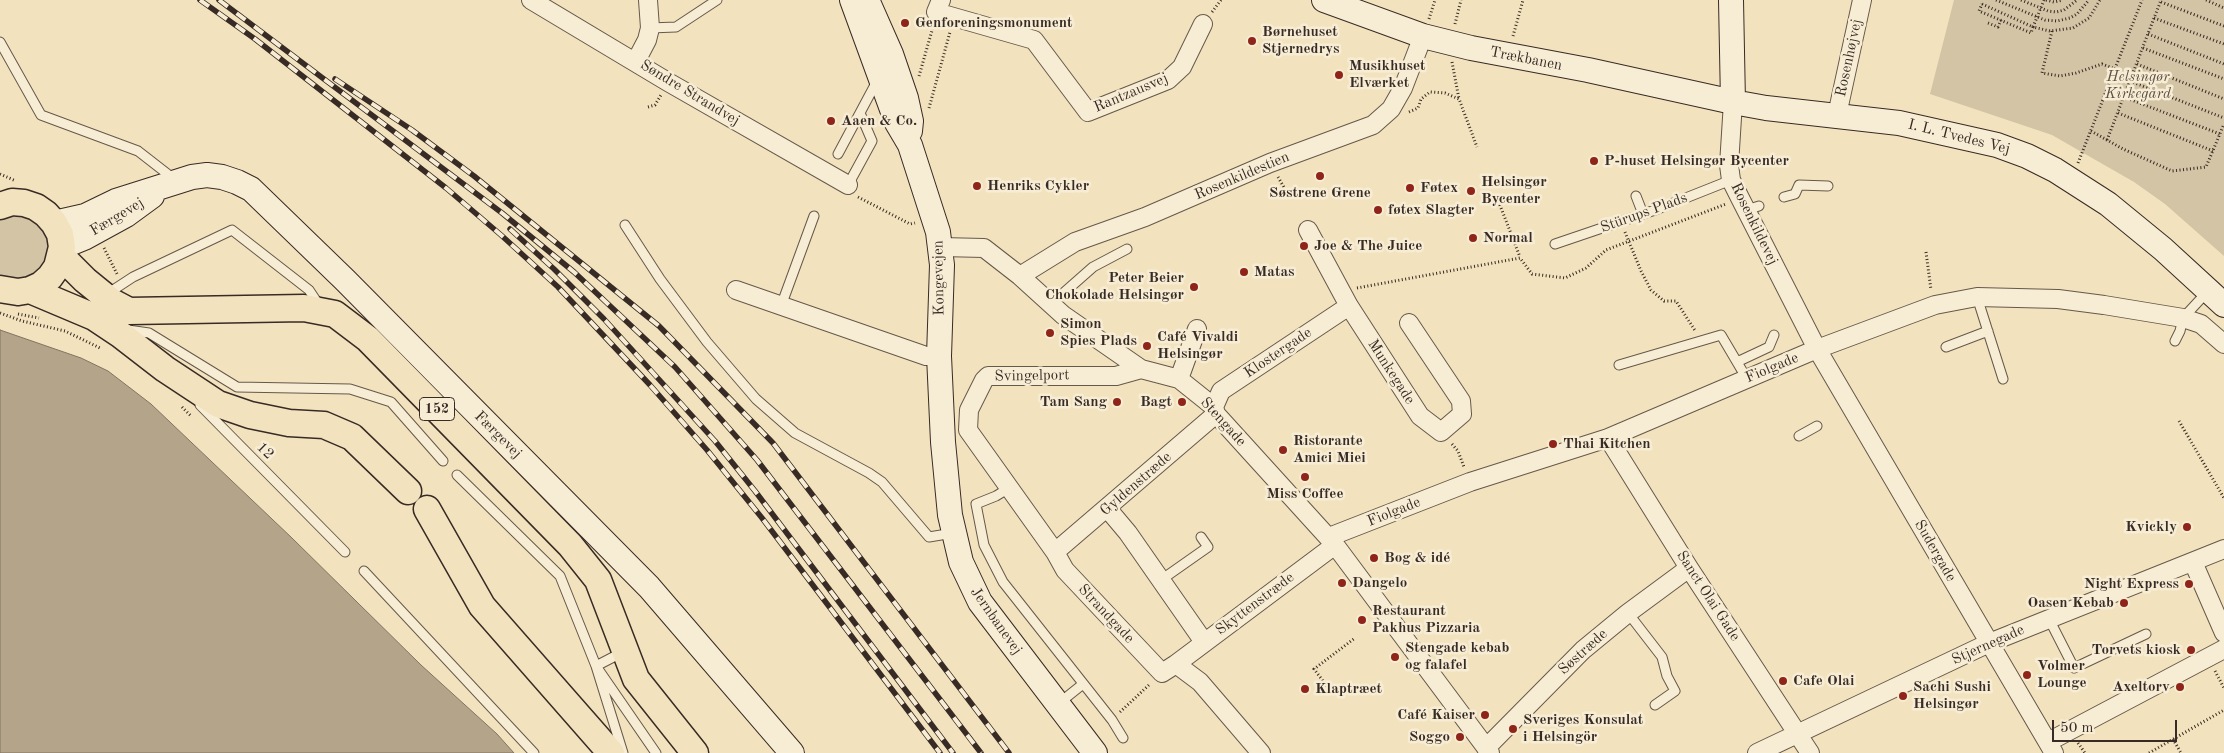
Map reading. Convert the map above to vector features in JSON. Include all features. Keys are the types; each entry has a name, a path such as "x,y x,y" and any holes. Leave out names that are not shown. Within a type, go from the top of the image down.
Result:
{"main road":[{"name":"Kongevejen","path":"852,0 897,123 910,145 935,217 941,248 942,281 939,356"},
{"name":"Kongevejen","path":"867,0 891,54 906,98 910,121 910,145"},
{"name":"Trækbanen","path":"1324,0 1369,7 1423,36 1508,56 1588,70 1733,102"},
{"name":"Rosenkildevej","path":"1731,0 1733,102"},
{"name":"I. L. Tvedes Vej","path":"1733,102 1766,108 1906,124 1983,141 2027,156 2071,179 2135,225 2216,298"},
{"name":"Færgevej","path":"59,242 85,216 116,200 173,182 207,176 222,177 251,189 649,587 792,753"},
{"name":"152","path":"8,196 36,207 46,214 59,242 113,290 112,302 129,311 304,308 335,314 368,339 570,545 598,580 636,679 695,753"},
{"path":"0,289 18,292 30,290 41,285 57,267 59,242"},
{"path":"30,290 55,312 94,317 106,338 164,369 218,404 250,415 289,423 324,425 352,437 408,491"},
{"name":"Jernbanevej","path":"939,356 943,442 953,533 966,576 980,602 1093,751"},
{"path":"427,509 482,606 611,753"}],"street":[{"name":"Søndre Strandvej","path":"531,0 848,185"},
{"path":"636,62 647,40 650,28 648,0"},
{"name":"Rosenhøjvej","path":"1837,115 1862,0"},
{"path":"938,6 954,17"},
{"name":"Rantzausvej","path":"954,17 1034,40 1088,112 1168,80 1182,68 1203,24"},
{"name":"Rosenkildestien","path":"1020,276 1075,242 1145,217 1270,163 1373,125 1391,109 1404,88 1423,36"},
{"name":"Rosenkildevej","path":"1733,102 1729,152 1731,180 1748,205 1817,349"},
{"path":"1308,230 1345,298"},
{"name":"Stengade","path":"941,248 984,248 1070,319 1141,369 1179,380 1215,411 1332,541 1385,616 1488,750"},
{"path":"736,290 926,356 939,356"},
{"name":"Fiolgade","path":"1332,541 1470,482 1608,438 1817,349 1932,306 1977,297 2058,299 2183,318 2201,324 2224,344"},
{"name":"Klostergade","path":"1215,411 1221,391 1345,298"},
{"name":"Munkegade","path":"1345,298 1420,416 1441,432"},
{"path":"1409,323 1461,401 1462,414 1441,432"},
{"path":"1179,380 1197,329"},
{"name":"Sudergade","path":"1817,349 1845,408 2051,747"},
{"name":"Svingelport","path":"972,437 967,422 969,410 984,380 988,376 1116,376 1141,369"},
{"name":"Gyldenstræde","path":"1055,552 1132,487 1215,411"},
{"name":"Strandgade","path":"972,437 1055,552 1065,570 1169,669 1200,682 1260,753"},
{"name":"Sanct Olai Gade","path":"1608,438 1689,568 1810,753"},
{"path":"1107,508 1161,580 1204,642"},
{"name":"Skyttenstræde","path":"1169,669 1332,541"},
{"name":"Stjernegade","path":"1757,753 1989,643 2224,549"},
{"path":"2193,562 2224,633"},
{"name":"Søstræde","path":"1488,750 1583,650 1628,613 1689,568"},
{"path":"2051,747 2224,649"}],"lane":[{"path":"650,28 676,27 717,0"},
{"path":"0,42 41,115 138,151 173,182"},
{"path":"838,154 880,76"},
{"path":"848,185 872,141 860,113"},
{"name":"Stürups Plads","path":"1556,244 1622,222 1731,180"},
{"path":"1784,198 1795,194 1799,185 1828,186"},
{"path":"1636,196 1643,214"},
{"path":"781,306 814,216"},
{"path":"625,225 660,279 707,342 756,399 795,433 870,473 882,482 929,537 953,533"},
{"path":"113,290 133,277 232,230 309,290 323,312"},
{"path":"1051,304 1093,267 1127,248"},
{"path":"1977,297 2003,378"},
{"path":"2175,341 2183,318 2216,298"},
{"path":"1946,347 1988,331"},
{"path":"106,338 149,333 237,387 350,390 390,402 443,461"},
{"path":"1619,365 1721,335 1747,379"},
{"path":"1736,362 1769,347 1774,335"},
{"name":"12","path":"164,369 345,552"},
{"path":"1799,436 1817,426"},
{"path":"457,475 560,576 596,666 623,753"},
{"path":"1008,488 996,496 976,504 984,545 1003,582 1112,720 1122,738"},
{"path":"1161,580 1208,547 1201,537"},
{"path":"364,571 534,753"},
{"path":"1628,613 1662,657 1667,676 1675,691 1655,705"},
{"path":"2049,619 2074,668 2146,634"},
{"path":"596,666 625,651"},
{"path":"596,666 656,753"},
{"path":"1057,704 1083,684"}],"path":[{"path":"1508,56 1523,0"},
{"path":"1996,0 2050,21 2063,21 2077,14 2089,0"},
{"path":"2021,0 2056,12 2064,10 2078,0"},
{"path":"2063,0 2054,2 2045,0 2037,17 2033,27 2031,33 1979,11 1983,2 2033,27 2052,31 2073,28 2089,18 2100,0"},
{"path":"2071,179 2142,0"},
{"path":"2206,0 2224,8"},
{"path":"2107,140 2161,1 2224,26"},
{"path":"906,98 918,83 938,6"},
{"path":"928,113 954,17"},
{"path":"2154,18 2224,44"},
{"path":"1988,23 1998,27 2001,20"},
{"path":"2052,31 2042,73 2060,76 2076,73 2102,64 2115,69"},
{"path":"2148,34 2224,64"},
{"path":"2143,48 2224,79"},
{"path":"2136,64 2224,99"},
{"path":"1453,74 1459,99 1478,147"},
{"path":"2130,80 2224,118"},
{"path":"1391,109 1391,119 1418,108 1421,99 1430,92 1445,93 1459,99"},
{"path":"2124,97 2220,134"},
{"path":"648,107 655,106 660,98"},
{"path":"2118,113 2213,151"},
{"path":"2091,131 2172,171 2206,167 2224,124"},
{"path":"1275,172 1289,196"},
{"path":"0,174 8,196"},
{"path":"848,185 857,197 910,224 935,217"},
{"path":"1496,195 1520,258 1532,274 1565,278 1586,268 1606,250 1628,240 1748,205"},
{"path":"1622,222 1641,271 1652,290 1664,301 1676,301 1702,341"},
{"path":"102,244 113,290"},
{"path":"1926,252 1932,306"},
{"path":"1345,298 1520,258"},
{"path":"0,308 13,313 55,312"},
{"path":"0,313 22,321 106,338"},
{"path":"179,404 193,418"},
{"path":"2179,421 2224,498"},
{"path":"1441,432 1458,451 1470,482"},
{"path":"1329,689 1314,669 1355,638"},
{"path":"1112,720 1169,669"},
{"path":"2149,753 2224,710"},
{"path":"2173,739 2181,753"}],"green space":[{"name":"Helsingør Kirkegård","path":"1954,0 2224,0 2224,256 2165,204 2134,182 2052,135 1930,94"},
{"path":"19,214 36,219 51,239 47,266 24,282 0,277 0,220"}],"shaded area":[{"path":"0,330 81,358 108,371 151,404 292,538 421,665 497,734 514,753 0,753"}],"railway":[{"path":"200,0 255,39 446,188 558,287 650,385 707,450 762,518 940,753"},
{"path":"219,0 502,213 574,272 675,367 757,460 981,753"},
{"path":"335,79 412,130 474,176 659,326 773,443 1009,753"},
{"path":"510,229 554,269 604,319 715,441 953,753"}],"place":[{"name":"Genforeningsmonument","path":"905,23"},
{"name":"Børnehuset Stjernedrys","path":"1252,41"},
{"name":"Musikhuset Elværket","path":"1339,75"},
{"name":"Aaen & Co.","path":"831,121"},
{"name":"P-huset Helsingør Bycenter","path":"1594,161"},
{"name":"Søstrene Grene","path":"1320,176"},
{"name":"Henriks Cykler","path":"977,186"},
{"name":"Føtex","path":"1410,188"},
{"name":"Helsingør Bycenter","path":"1471,191"},
{"name":"føtex Slagter","path":"1378,210"},
{"name":"Normal","path":"1473,238"},
{"name":"Joe & The Juice","path":"1304,246"},
{"name":"Matas","path":"1244,272"},
{"name":"Peter Beier Chokolade Helsingør","path":"1194,287"},
{"name":"Simon Spies Plads","path":"1050,333"},
{"name":"Café Vivaldi Helsingør","path":"1147,346"},
{"name":"Tam Sang","path":"1117,402"},
{"name":"Bagt","path":"1182,402"},
{"name":"Thai Kitchen","path":"1553,444"},
{"name":"Ristorante Amici Miei","path":"1283,450"},
{"name":"Miss Coffee","path":"1305,477"},
{"name":"Kvickly","path":"2187,527"},
{"name":"Bog & idé","path":"1374,558"},
{"name":"Dangelo","path":"1342,583"},
{"name":"Night Express","path":"2189,584"},
{"name":"Oasen Kebab","path":"2124,603"},
{"name":"Restaurant Pakhus Pizzaria","path":"1362,620"},
{"name":"Torvets kiosk","path":"2191,650"},
{"name":"Stengade kebab og falafel","path":"1395,657"},
{"name":"Volmer Lounge","path":"2027,675"},
{"name":"Cafe Olai","path":"1783,681"},
{"name":"Axeltorv","path":"2180,687"},
{"name":"Klaptræet","path":"1305,689"},
{"name":"Sachi Sushi Helsingør","path":"1903,696"},
{"name":"Café Kaiser","path":"1485,715"},
{"name":"Sveriges Konsulat i Helsingör","path":"1513,729"},
{"name":"Soggo","path":"1460,737"}]}
